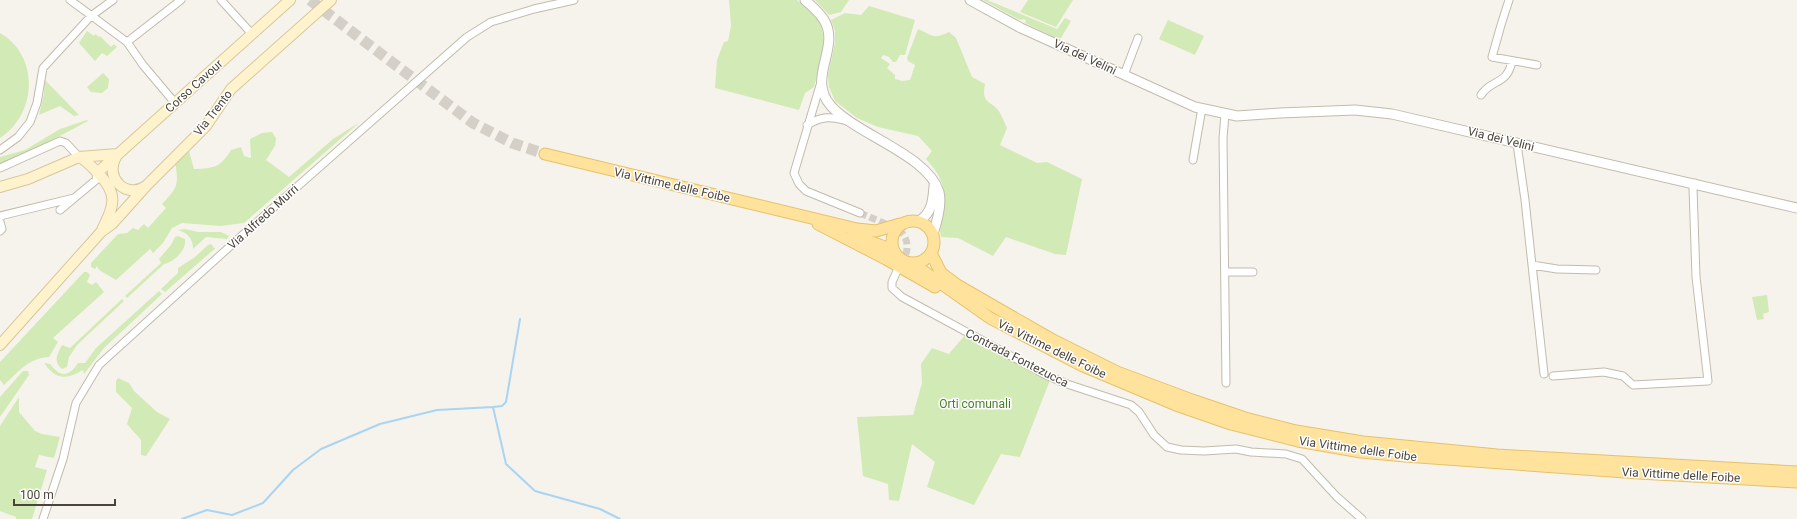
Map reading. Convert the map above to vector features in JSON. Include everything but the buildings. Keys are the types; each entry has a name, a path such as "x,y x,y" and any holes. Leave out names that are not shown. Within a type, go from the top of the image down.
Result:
{"main road":[{"name":"Corso Cavour","path":"97,173 290,0"},
{"name":"Via Trento","path":"101,232 112,224 147,184 206,126 231,89 331,0"},
{"path":"118,154 113,162 112,172 114,179 120,186 128,190 134,190 147,184"},
{"path":"0,187 28,179 79,157 118,154"},
{"name":"Via Vittime delle Foibe","path":"545,154 866,231 886,229 900,224"},
{"path":"0,345 101,232 112,208 113,196 108,185 87,161 79,157"},
{"path":"800,214 896,264 990,318"},
{"name":"Via Vittime delle Foibe","path":"800,214 893,250"},
{"path":"912,220 919,221 925,224 933,234 934,247 931,254 926,259 912,263 901,259 893,250 892,236 900,224 912,220"},
{"name":"Via Vittime delle Foibe","path":"931,254 941,273 957,285 1051,339 1111,369 1192,400 1245,418 1296,431 1363,442 1497,455 1797,472"},
{"name":"Via Vittime delle Foibe","path":"912,263 990,318 1083,366 1176,405 1231,424 1298,441 1361,452 1405,456 1639,473 1797,482"}],"street":[{"path":"70,0 127,42 143,65 175,103"},
{"path":"0,150 18,137 30,122 37,103 43,68 91,16 113,0"},
{"path":"127,42 181,0"},
{"path":"221,0 252,34"},
{"name":"Via Alfredo Murri","path":"43,519 63,459 76,403 99,365 243,235 467,37 492,22 528,11 574,0"},
{"path":"805,0 821,16 829,32 828,47 822,68 821,82 794,172 799,184 806,191 860,213"},
{"name":"Via dei Velini","path":"970,0 1021,28 1124,75 1202,108 1225,114 1237,116 1280,112 1355,110 1392,114 1456,128 1517,144 1695,183 1797,208"},
{"path":"1510,0 1501,24 1492,57 1537,65"},
{"path":"1124,75 1138,38"},
{"path":"1481,95 1486,88 1501,81 1506,76 1511,68 1512,61"},
{"path":"821,82 826,99 831,106 850,121 924,170 934,183 940,200 936,226 933,234"},
{"path":"1193,160 1202,108"},
{"path":"1225,114 1223,138 1226,272 1226,383"},
{"path":"807,125 815,120 826,117 850,121"},
{"path":"0,168 60,141 66,143 79,157"},
{"path":"1517,144 1525,200 1544,374"},
{"path":"60,210 91,183 92,178 97,173"},
{"path":"91,183 99,182 108,185 120,186"},
{"path":"919,221 929,211 932,204 934,183"},
{"path":"1553,376 1604,372 1623,376 1633,385 1708,381 1696,277 1693,188 1695,183"},
{"path":"0,216 74,198"},
{"path":"0,222 2,229 0,231"},
{"path":"1532,265 1558,270 1596,270"},
{"name":"Contrada Fontezucca","path":"897,271 892,282 892,288 902,297 1046,375 1067,384 1131,405 1139,412 1154,435 1167,446 1181,450 1204,451 1236,449 1251,452 1286,454 1298,458 1307,463 1337,497 1362,519"},
{"path":"1226,272 1253,272"}],"green space":[{"path":"729,0 797,0 816,15 821,25 825,45 814,87 805,93 799,110 715,88 717,60 724,42 728,41 731,26"},
{"path":"815,0 849,0 841,12 829,15"},
{"path":"983,0 987,0 1057,29 1065,18 1071,21 1061,38 1056,38 1025,23 1026,20 1020,20"},
{"path":"1028,0 1073,0 1056,27 1020,12"},
{"path":"869,6 915,20 905,55 900,55 896,62 893,62 889,57 883,55 881,58 890,64 887,68 895,75 895,79 902,81 910,80 915,65 908,61 907,58 918,29 933,36 939,36 949,32 956,38 972,77 985,84 984,96 988,102 997,109 1003,119 1007,128 1000,145 1037,163 1047,162 1082,179 1066,255 1055,254 1006,237 993,256 958,238 941,237 940,224 944,196 942,183 926,159 932,151 918,136 878,127 857,118 835,101 829,87 828,75 835,43 835,31 831,20 845,13 861,15"},
{"path":"1168,20 1204,36 1195,55 1159,39"},
{"path":"87,31 94,36 95,34 99,37 100,36 111,47 114,44 117,47 107,56 102,53 95,61 79,43"},
{"path":"0,33 13,43 22,56 27,70 29,85 27,100 21,115 12,128 0,138"},
{"path":"103,73 109,79 108,88 102,93 91,92 87,87"},
{"path":"45,80 79,115 74,116 60,106 39,115 44,94"},
{"path":"87,120 88,121 45,144 0,165 0,157 25,150 60,129"},
{"path":"360,122 244,223 220,226 182,223 172,228 163,243 153,253 150,249 116,280 99,270 97,266 95,269 91,267 91,263 118,234 127,233 133,228 138,230 144,224 148,228 166,208 162,204 171,194 177,181 175,162 189,151 194,169 212,167 220,164 231,150 241,147 244,156 251,158 250,139 262,133 272,132 276,138 275,146 266,160 289,177 333,139"},
{"path":"185,229 198,232 221,232 229,236 227,239 206,237 193,249 192,242 189,237 185,233 178,230"},
{"path":"178,236 185,239 184,247 179,255 172,261 164,264 127,298 125,296 161,263 159,259 171,245 175,237"},
{"path":"211,244 215,249 165,292 161,289 178,273 178,268"},
{"path":"84,272 87,272 90,275 87,282 92,285 96,282 104,292 53,338 58,342 49,357 36,360 24,366 4,385 0,380 0,362"},
{"path":"159,291 162,294 104,348 84,374 83,370 71,376 62,377 53,373 44,363 50,364 57,371 64,374 71,371 78,363 85,363 96,348"},
{"path":"1767,295 1769,312 1763,314 1764,319 1757,320 1752,297"},
{"path":"122,299 124,301 77,345 69,357 67,367 62,369 57,361 57,355 62,345 70,348"},
{"name":"Orti comunali","path":"965,335 1050,380 1020,457 1001,454 974,505 927,487 935,462 912,444 899,501 889,500 888,484 863,476 857,417 913,415 922,383 921,364 932,348 949,354"},
{"path":"23,371 28,371 29,375 0,417 0,397"},
{"path":"118,378 129,383 134,391 157,412 170,419 146,456 141,455 141,440 127,424 132,408 116,392 116,381"},
{"path":"19,397 19,412 35,431 42,434 60,437 54,458 39,455 35,467 47,470 32,519 16,519 16,517 0,511 0,426"}],"waterway":[{"path":"493,407 502,406 506,402 520,319"},
{"path":"182,519 207,510 232,515 263,503 293,470 321,449 380,424 437,410 493,407 506,464 535,491 600,509 620,519"}],"tunnel":[{"path":"310,0 473,123 512,143 545,154"},
{"path":"860,213 898,229 903,234 906,239 907,249 898,270"}]}
